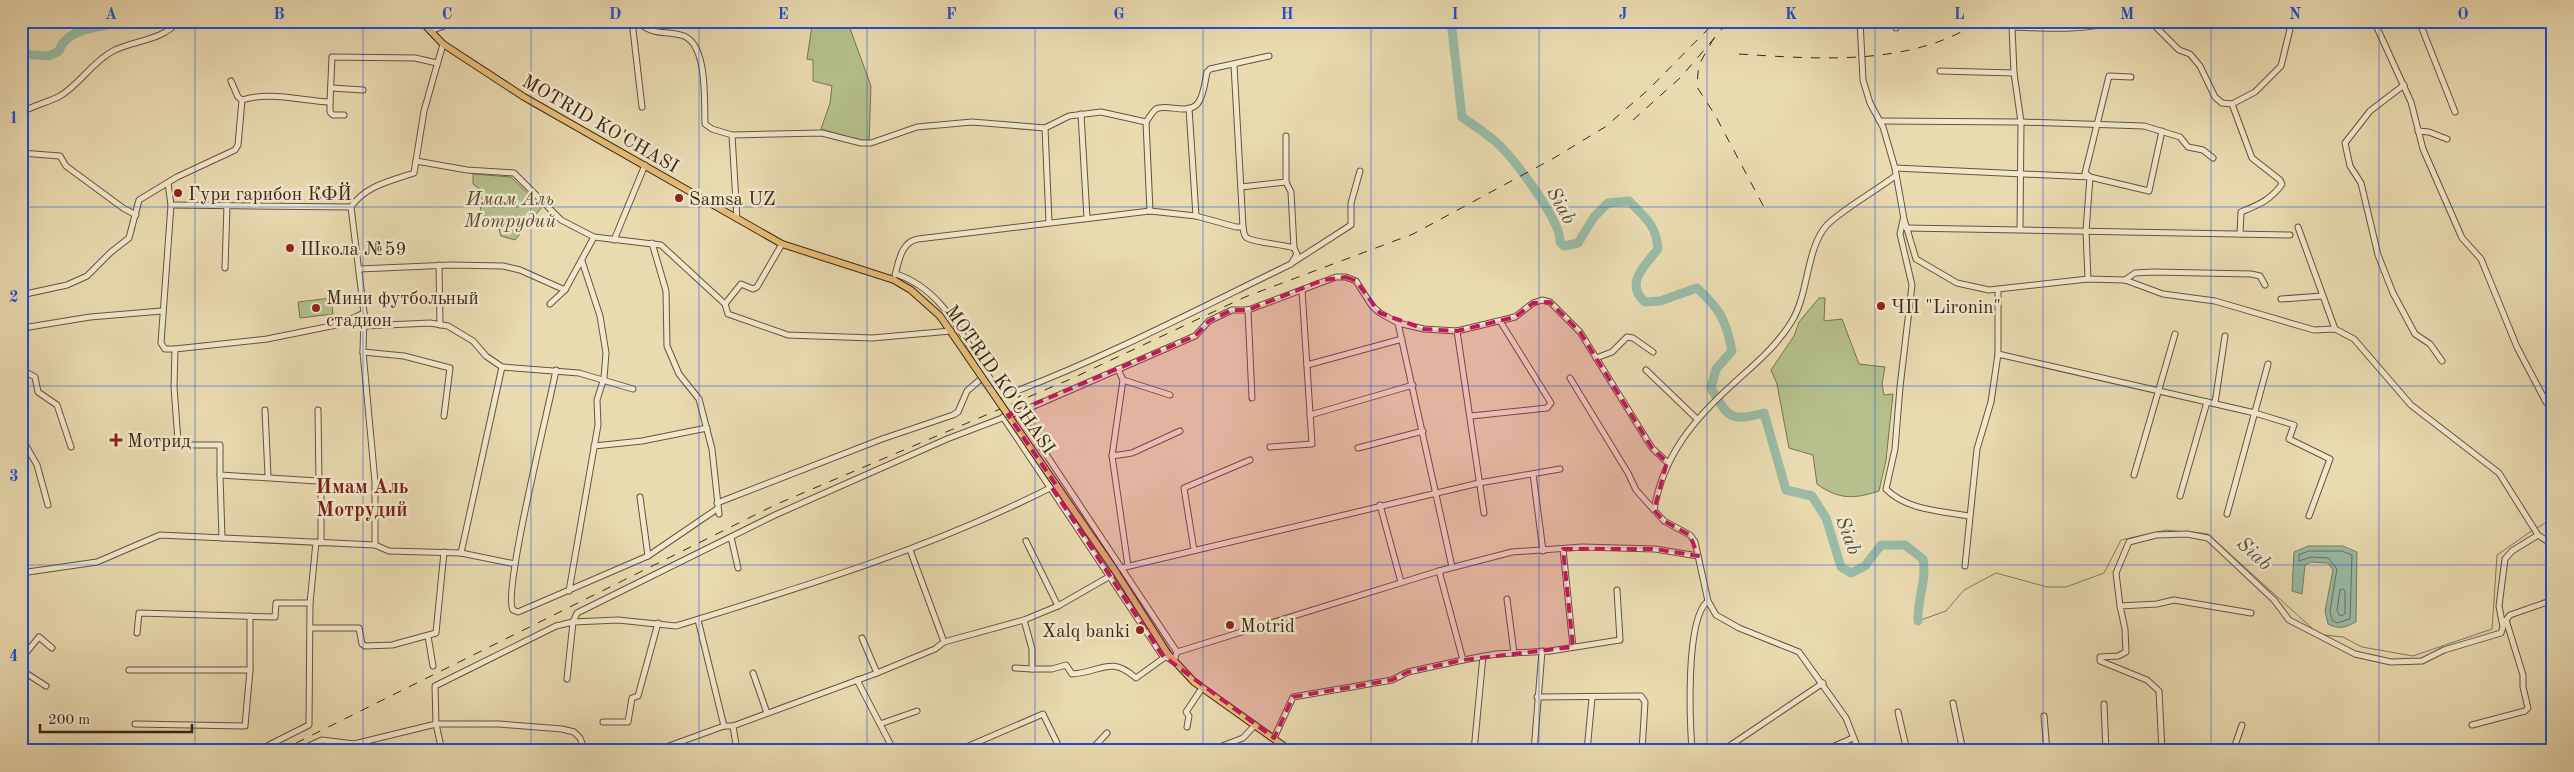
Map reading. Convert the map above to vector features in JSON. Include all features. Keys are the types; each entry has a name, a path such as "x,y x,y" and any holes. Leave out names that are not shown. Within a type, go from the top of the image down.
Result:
{"main road":[{"name":"MOTRID KO'CHASI","path":"422,21 443,44 524,97 737,219 782,244 895,277 927,302 951,331 1054,487 1117,570 1167,656 1202,688 1291,751"}],"street":[{"path":"21,113 30,106 59,96 73,86 98,61 113,51 167,32 178,21"},
{"path":"438,21 439,28"},
{"path":"430,31 458,21"},
{"path":"632,21 642,107"},
{"path":"636,21 647,30 658,34 688,38 698,51 702,61 705,124 712,129 732,135 822,133 861,143 871,143 917,128 972,122 1045,128 1069,116 1101,112 1146,122"},
{"path":"1860,21 1863,80 1870,103 1880,121 1895,168 1906,228 1916,259 1957,283 1998,290 2088,278 2125,280 2163,294 2216,301 2314,330 2334,330 2354,339 2411,405 2499,473 2522,513 2538,535 2553,545"},
{"path":"1896,21 1896,28"},
{"path":"2007,21 2013,27 2014,73 2021,122 2020,229"},
{"path":"2013,27 2080,27 2117,21"},
{"path":"2150,21 2179,50 2190,54 2200,66 2215,97 2222,103 2232,104 2255,92 2281,66 2292,21"},
{"path":"2374,21 2404,85 2423,149 2462,238 2481,259 2521,355 2546,402 2553,401"},
{"path":"2418,21 2455,112"},
{"path":"2544,21 2549,26 2553,49"},
{"path":"375,545 375,482 363,352 364,313 351,207 359,195 366,191 379,184 414,173 424,111 443,44"},
{"path":"1150,211 1146,122 1153,111 1159,108 1189,108 1199,102 1207,72 1269,56"},
{"path":"344,115 333,115 330,112 332,57 415,58 438,63"},
{"path":"1234,65 1244,235 1248,239 1294,248"},
{"path":"1940,71 2014,73"},
{"path":"2090,177 2085,173 2109,76 2130,77"},
{"path":"231,81 238,97 242,100"},
{"path":"2404,85 2370,111 2345,143 2346,154 2350,166 2361,183 2378,255 2393,294 2415,334 2430,344 2442,361"},
{"path":"331,88 363,90"},
{"path":"242,100 249,98 289,98 330,102"},
{"path":"21,295 68,284 87,276 111,252 129,238 140,200 192,170 236,150 242,100"},
{"path":"2232,104 2252,158 2280,180 2282,184 2275,194 2256,208 2242,212 2240,234"},
{"path":"1189,108 1196,216"},
{"path":"1081,114 1087,218"},
{"path":"1880,121 2021,122 2144,126 2180,138 2188,147 2203,150 2213,158"},
{"path":"1045,128 1049,222"},
{"path":"1895,168 2090,177 2149,191 2162,131"},
{"path":"2418,131 2429,132 2447,139"},
{"path":"732,135 737,219"},
{"path":"1286,136 1286,182 1291,192 1294,248 1297,254 1291,264"},
{"path":"21,153 60,156 66,166 123,208 136,215"},
{"path":"416,161 467,170 514,173 561,220 594,237 652,242 661,245 725,304 728,314 788,336 872,338 951,331"},
{"path":"614,240 645,165"},
{"path":"1243,227 1236,227 1196,216 1150,211 910,240 904,246 895,277 918,286 944,307 990,380 1002,395 1030,386 1135,342 1291,264 1351,225 1351,203 1360,170"},
{"path":"1654,510 1657,491 1667,462 1697,420 1730,386 1775,346 1793,320 1800,304 1819,237 1828,224 1895,176"},
{"path":"2088,278 2086,231 2090,177"},
{"path":"1241,187 1286,182"},
{"path":"168,183 171,205 161,343 165,349 267,339 341,324 364,313"},
{"path":"171,205 351,207"},
{"path":"225,268 227,206"},
{"path":"1904,218 1900,234 1912,285 1900,384 1895,449 1886,489 1895,498 1916,506 1969,516"},
{"path":"2298,227 2334,330"},
{"path":"1906,228 2290,235"},
{"path":"550,304 565,290 594,237"},
{"path":"652,242 666,291 668,346 679,374 699,399 712,449 718,509"},
{"path":"725,304 740,284 754,289 757,287 782,244"},
{"path":"569,591 598,426 597,400 606,353 600,316 582,261"},
{"path":"358,268 439,265 512,268 565,290"},
{"path":"439,265 440,325"},
{"path":"2125,280 2135,273 2153,272 2251,274 2260,276 2265,286"},
{"path":"566,680 572,622 577,613 802,503 1195,336 1209,321 1232,310 1248,310 1323,280 1346,277 1356,281 1372,306 1398,322 1424,329 1457,331 1515,317 1532,303 1542,300 1550,302 1580,332 1652,448 1667,462"},
{"path":"1270,447 1312,444 1302,290"},
{"path":"1965,566 1977,449 1991,402 1998,354 1998,290"},
{"path":"2281,299 2322,296"},
{"path":"1248,310 1252,398"},
{"path":"71,447 58,405 38,392 34,377 23,372 23,331 29,326 90,317 162,311"},
{"path":"1471,416 1547,408 1551,403 1500,321"},
{"path":"1398,322 1423,431 1434,493 1452,568"},
{"path":"364,326 430,323 440,325 462,333 502,367 579,373 634,389"},
{"path":"1457,331 1484,513"},
{"path":"2134,475 2160,391 2175,334"},
{"path":"2215,403 2225,336"},
{"path":"1596,358 1612,352 1627,337 1632,338 1654,352"},
{"path":"1307,365 1402,339"},
{"path":"175,349 174,387 178,441 182,445 220,445 222,538"},
{"path":"363,352 404,356 450,368 444,416"},
{"path":"1998,354 2215,403 2294,425 2289,439 2330,459 2309,516"},
{"path":"2227,514 2268,364"},
{"path":"461,553 502,367"},
{"path":"1118,369 1123,380 1112,456 1128,566"},
{"path":"556,370 516,564 510,604 513,610 518,612 648,556 718,509 882,439 958,412 967,391 982,378"},
{"path":"1646,370 1697,420"},
{"path":"1570,378 1628,473 1636,490 1664,521 1690,535 1698,556 1708,601 1716,615 1738,628 1799,652 1823,683 1846,718 1859,751"},
{"path":"1123,380 1170,394"},
{"path":"1310,415 1413,385"},
{"path":"2180,496 2207,402"},
{"path":"265,410 268,476"},
{"path":"257,751 309,725 310,603 318,542 322,488 319,482 318,410"},
{"path":"1018,412 1113,556 1117,570 1177,652"},
{"path":"1003,417 1054,487 1110,577 1167,656 1136,678 1125,667 1115,665 1072,674 1066,665 1052,669 1015,668"},
{"path":"594,446 642,441 707,428"},
{"path":"1112,456 1132,453 1180,431"},
{"path":"1358,448 1423,431"},
{"path":"21,436 37,465 48,505"},
{"path":"1194,550 1184,488 1250,460"},
{"path":"655,751 724,726 733,726 877,673 935,649 944,642 1024,620 1058,606 1110,577 1117,570 1128,566 1479,483 1560,470"},
{"path":"1533,474 1543,551"},
{"path":"220,475 268,476 319,482"},
{"path":"442,751 436,724 435,686 439,682 556,626 593,620 658,623 676,626 698,620 795,591 910,550 1004,512 1054,487"},
{"path":"640,497 648,556"},
{"path":"1380,505 1401,582"},
{"path":"2162,751 2159,691 2147,680 2100,661 2100,657 2118,656 2126,652 2125,629 2116,573 2129,542 2156,535 2187,534 2208,538 2274,600 2288,620 2355,654 2391,662 2422,661 2444,650 2499,635 2505,629 2506,620 2510,615 2553,600"},
{"path":"21,573 97,562 160,535 375,545 389,551 461,553 516,564"},
{"path":"2472,725 2525,711 2528,708 2523,687 2523,675 2505,629 2499,606 2505,559 2512,551 2538,535"},
{"path":"731,537 738,568"},
{"path":"1026,541 1058,606"},
{"path":"1177,652 1401,582 1512,552 1563,549 1655,549 1698,556"},
{"path":"1563,549 1573,647"},
{"path":"910,550 944,642"},
{"path":"311,628 359,628 362,644 365,646 392,645 436,633 444,552"},
{"path":"1100,562 1113,556"},
{"path":"1439,571 1463,660"},
{"path":"1274,738 1293,697 1392,680 1408,672 1483,656 1542,651 1620,640 1617,590"},
{"path":"1507,599 1514,653"},
{"path":"2120,606 2157,604 2174,600 2252,613"},
{"path":"1692,751 1688,702 1690,673 1698,620 1704,604 1708,601"},
{"path":"137,633 139,613 275,617 276,603 310,603"},
{"path":"136,724 245,726 250,670 250,616"},
{"path":"698,620 724,726"},
{"path":"1024,620 1032,649 1032,668"},
{"path":"603,722 628,722 632,698 638,696 658,623"},
{"path":"428,636 433,666"},
{"path":"21,659 38,637 52,648"},
{"path":"862,638 877,673"},
{"path":"1534,751 1542,651"},
{"path":"1174,661 1177,652"},
{"path":"1474,751 1483,656"},
{"path":"21,670 46,686"},
{"path":"129,670 250,670"},
{"path":"753,672 767,713"},
{"path":"857,680 894,751"},
{"path":"1722,751 1823,683"},
{"path":"1187,727 1189,716 1186,712 1202,688"},
{"path":"1537,697 1592,698 1636,695 1645,698 1642,751"},
{"path":"1588,751 1592,698"},
{"path":"1953,703 1963,751"},
{"path":"2104,704 2106,751"},
{"path":"880,724 917,711"},
{"path":"1898,712 1907,751"},
{"path":"957,751 1043,714 1061,751"},
{"path":"2044,716 2048,751"},
{"path":"298,751 322,740 354,744 436,724 499,724 562,729 574,732 580,738 584,751"},
{"path":"1209,751 1243,738 1255,725"},
{"path":"2233,751 2242,725"},
{"path":"733,726 737,751"},
{"path":"1096,751 1094,747 1107,733"},
{"path":"1823,751 1853,738"},
{"path":"21,743 28,751"}],"highlighted area":[{"path":"1346,277 1356,281 1380,313 1424,329 1457,331 1515,317 1533,303 1550,302 1580,332 1652,448 1667,462 1654,510 1664,521 1690,535 1698,556 1655,549 1563,549 1573,647 1463,660 1408,672 1392,680 1293,697 1274,738 1162,655 1052,488 1056,485 1008,415 1195,336 1209,321 1232,310 1248,310 1323,280"}],"green space":[{"path":"848,23 871,86 869,143 821,129 830,103 832,86 813,81 813,60 807,59 812,26"},
{"name":"Имам Аль Мотрудий","path":"473,174 511,177 542,207 515,240 501,236 499,229 490,226 488,216 480,215 482,191 473,184"},
{"name":"Мини футбольный стадион","path":"331,298 333,314 300,318 298,302"},
{"path":"1819,298 1825,298 1824,321 1842,319 1859,364 1885,367 1882,384 1884,395 1893,394 1886,460 1879,491 1862,496 1854,497 1832,493 1817,484 1813,455 1789,448 1777,384 1771,370 1794,336 1799,322"}],"water":[{"path":"2308,546 2343,546 2357,552 2356,622 2342,627 2328,624 2325,611 2333,570 2328,563 2311,562 2305,565 2302,594 2292,591 2294,552"}],"waterway":[{"name":"Siab","path":"21,54 49,56 59,51 63,43 77,33 87,29 126,21"},
{"name":"Siab","path":"1451,21 1462,117 1492,139 1513,161 1545,206 1559,233 1560,242 1564,246 1578,243 1594,217 1608,203 1629,201 1645,217 1655,233 1658,249 1643,268 1636,282 1639,295 1645,302 1660,301 1697,288 1717,309 1727,331 1732,351 1716,369 1711,388 1722,406 1731,415 1737,417 1764,413 1786,490 1812,496 1826,518 1841,567 1851,573 1865,566 1881,545 1905,545 1923,559 1924,575 1918,621"},
{"name":"Siab","path":"2537,528 2548,521 2553,522"},
{"name":"Siab","path":"1918,621 1946,611 1964,590 1996,573 2047,587 2066,587 2104,573 2121,540 2166,530 2184,532"},
{"name":"Siab","path":"2324,635 2343,637 2362,647 2413,656 2492,629 2497,555 2533,530"},
{"name":"Siab","path":"2192,532 2208,534 2314,630"}],"railway":[{"path":"280,751 777,504 1073,378 1245,297 1413,234 1554,158 1605,127 1649,89 1716,21"},
{"path":"1633,120 1680,78 1729,21"},
{"path":"1739,54 1832,58 1894,53 1924,46 1953,36 1980,21"},
{"path":"1714,38 1701,61 1697,87 1715,115 1766,211"}],"place":[{"name":"Гури гарибон КФЙ","path":"178,193"},
{"name":"Samsa UZ","path":"679,198"},
{"name":"Школа №59","path":"290,248"},
{"name":"ЧП \"Lironin\"","path":"1881,306"},
{"name":"Мини футбольный стадион","path":"316,308"},
{"name":"Мотрид","path":"116,440"},
{"name":"Motrid","path":"1230,625"},
{"name":"Xalq banki","path":"1140,630"}],"district":[{"name":"Имам Аль Мотрудий","path":"362,498"}]}
